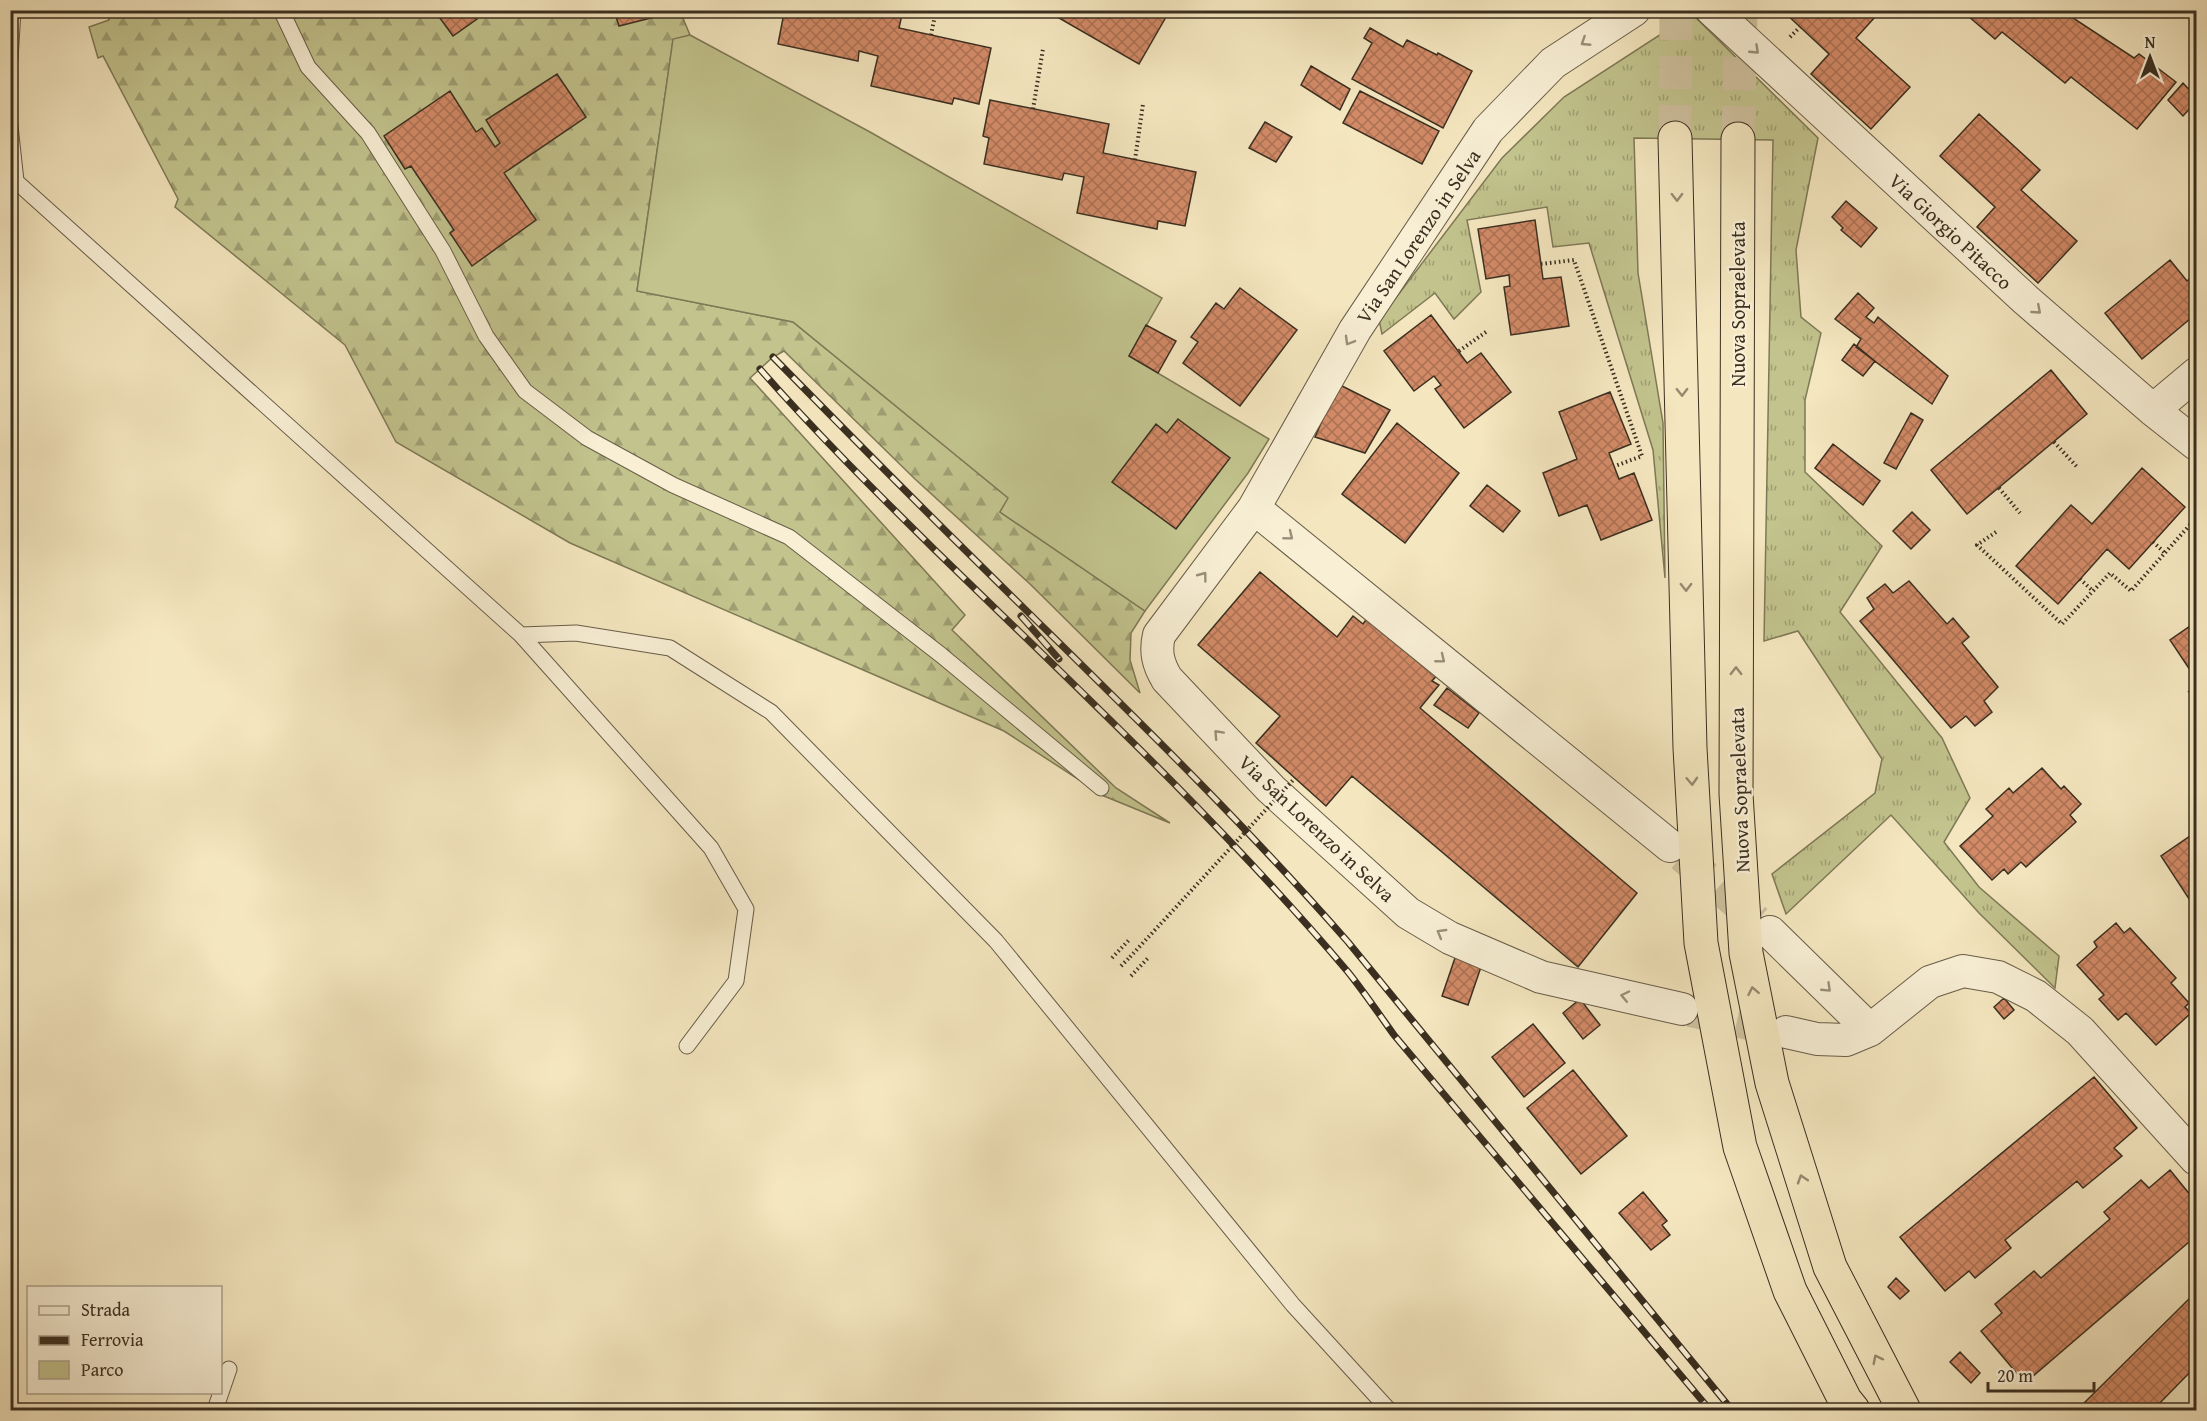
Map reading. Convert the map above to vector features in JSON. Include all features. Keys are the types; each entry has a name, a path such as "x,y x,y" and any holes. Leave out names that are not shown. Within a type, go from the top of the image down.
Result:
{"highway":[{"path":"1676,138 1690,748 1701,943 1740,1147 1790,1291 1845,1400 1853,1410"},
{"name":"Nuova Sopraelevata","path":"1738,139 1736,794 1746,953 1772,1083 1830,1267 1904,1410"}],"street":[{"name":"Via San Lorenzo in Selva","path":"1634,10 1553,63 1488,130 1355,330 1254,508 1159,635 1156,647 1159,664 1167,679 1271,789 1408,913 1450,938 1541,976 1682,1009"},
{"name":"Via Giorgio Pitacco","path":"1712,10 2026,300 2152,410 2196,444"},
{"path":"2152,410 2196,374"},
{"path":"1254,508 1670,846"},
{"path":"1770,932 1870,1029"},
{"path":"1786,1032 1817,1039 1846,1040 1870,1029 1930,982 1963,971 1998,976 2036,996 2080,1031 2196,1159"}],"lane":[{"path":"10,60 13,10"},
{"path":"281,10 308,67 368,134 443,251 486,336 525,391 587,438 673,485 789,537 941,655 1101,788"},
{"path":"10,126 13,179 521,635 711,848 746,909 736,981 687,1046"},
{"path":"521,635 579,634 670,648 771,712 996,941 1293,1305 1389,1410"},
{"path":"222,1390 229,1369"},
{"path":"215,1410 220,1394"}],"path":[{"path":"931,35 936,10"},
{"path":"1033,109 1043,49"},
{"path":"1135,160 1143,104"},
{"path":"1541,264 1574,260 1642,456 1615,466"},
{"path":"1459,351 1486,332"},
{"path":"2054,442 2078,468"},
{"path":"1999,488 2020,513"},
{"path":"1996,532 1977,545 2062,624 2110,573 2131,591 2196,518"},
{"path":"2152,543 2165,553"},
{"path":"2080,579 2093,591"},
{"path":"2196,685 2189,690 2196,700"},
{"path":"1121,966 1295,778"},
{"path":"1112,958 1129,940"},
{"path":"1131,976 1149,957"}],"green space":[{"path":"107,10 680,11 690,35 673,40 637,291 793,322 1009,498 1000,512 1145,611 1131,633 1130,660 1140,693 1030,584 915,479 784,351 773,357 750,378 965,615 952,630 1116,788 1170,823 1104,796 1004,731 570,543 396,442 345,345 175,207 178,199 103,56 98,58 89,27 109,20"},
{"path":"1692,14 1818,138 1796,250 1801,317 1821,333 1805,400 1805,472 1882,546 1840,612 1942,738 1970,798 1944,842 1979,887 2059,956 2055,988 1979,913 1891,815 1786,914 1772,874 1875,793 1882,759 1798,631 1764,641 1773,140 1634,138 1638,273 1663,423 1665,578 1653,450 1589,243 1553,247 1547,207 1467,220 1481,292 1454,319 1435,293 1382,334 1379,320 1502,158 1564,97"},
{"path":"690,35 870,132 1162,298 1129,356 1269,439 1248,473 1145,611 1000,512 1008,498 793,322 637,291 673,39"}],"building":[{"path":"434,10 471,10 477,19 453,36"},
{"path":"614,10 657,10 659,16 619,26"},
{"path":"778,10 903,10 899,28 991,48 979,104 954,98 952,104 871,86 878,56 859,51 858,61 778,44 784,13"},
{"path":"1045,10 1170,10 1139,64"},
{"path":"1782,10 1868,10 1875,17 1856,38 1910,87 1871,129 1811,74 1829,54"},
{"path":"1961,10 2061,10 2134,58 2139,54 2176,82 2137,129 2071,77 2065,83 2002,32 1995,39"},
{"path":"1370,28 1403,47 1407,40 1472,71 1443,128 1352,79 1372,43 1364,38"},
{"path":"1311,66 1350,89 1340,110 1301,85"},
{"path":"557,74 586,117 504,173 536,220 472,266 450,233 454,230 411,166 405,169 384,136 450,91 476,132 482,128 495,147 500,143 486,120"},
{"path":"2183,83 2196,97 2196,102 2183,116 2168,100"},
{"path":"1360,91 1439,131 1422,164 1343,123"},
{"path":"990,100 1109,124 1103,153 1196,172 1185,226 1158,221 1157,229 1077,213 1084,177 1064,173 1062,180 984,164 989,138 983,136"},
{"path":"1979,114 2040,170 2021,190 2077,241 2038,283 1977,227 1995,207 1940,156"},
{"path":"1265,122 1292,137 1276,162 1249,148"},
{"path":"1846,201 1877,228 1861,247 1841,230 1843,228 1832,217"},
{"path":"1535,220 1543,279 1561,277 1569,326 1511,335 1504,287 1510,286 1509,275 1486,279 1478,229"},
{"path":"2170,260 2187,281 2196,273 2196,314 2142,359 2105,313"},
{"path":"1240,288 1297,330 1240,406 1183,363 1198,342 1191,337 1216,303 1224,309"},
{"path":"1858,293 1874,308 1866,317 1874,323 1878,317 1948,376 1932,404 1856,347 1861,339 1835,319"},
{"path":"1431,315 1467,363 1481,353 1511,392 1464,428 1435,389 1441,385 1434,376 1414,391 1384,351"},
{"path":"1146,325 1176,341 1158,373 1129,356"},
{"path":"1854,344 1875,361 1863,376 1842,360"},
{"path":"2051,370 2087,414 1967,514 1931,470"},
{"path":"1338,384 1390,410 1365,453 1315,437"},
{"path":"1610,392 1631,444 1609,453 1619,479 1634,473 1652,520 1601,540 1587,505 1559,516 1543,473 1577,459 1559,412"},
{"path":"1911,413 1923,420 1896,469 1884,463"},
{"path":"1178,419 1230,458 1176,529 1112,482 1156,424 1167,433"},
{"path":"1397,423 1459,473 1405,543 1342,494"},
{"path":"1833,444 1880,481 1863,505 1815,468"},
{"path":"2142,468 2185,507 2129,569 2107,549 2058,604 2016,566 2071,505 2092,524"},
{"path":"1487,485 1520,511 1503,532 1470,506"},
{"path":"1912,512 1930,530 1911,549 1893,531"},
{"path":"1260,572 1337,637 1353,616 1363,624 1368,617 1439,673 1432,681 1439,685 1420,708 1637,893 1578,967 1352,776 1326,806 1256,743 1280,716 1198,645"},
{"path":"1909,581 1947,624 1953,618 1969,637 1962,643 1998,687 1984,701 1992,712 1975,726 1966,716 1951,728 1860,621 1874,609 1867,598 1885,584 1893,593"},
{"path":"2196,622 2196,679 2170,640"},
{"path":"1447,688 1479,713 1468,728 1434,705"},
{"path":"2042,768 2061,789 2064,786 2081,804 2070,815 2076,822 2026,867 2021,862 2008,874 2004,869 1992,880 1960,846 1993,816 1986,809 2009,788 2013,793"},
{"path":"2196,832 2196,898 2191,902 2161,856"},
{"path":"2116,923 2124,933 2130,928 2176,978 2171,983 2189,1003 2185,1007 2191,1013 2156,1045 2126,1013 2118,1020 2099,999 2104,995 2077,965 2097,947 2094,942"},
{"path":"1456,955 1482,964 1468,1005 1442,996"},
{"path":"2004,998 2014,1010 2004,1019 1994,1007"},
{"path":"1580,999 1600,1025 1583,1039 1563,1013"},
{"path":"1533,1024 1565,1063 1524,1097 1492,1057"},
{"path":"1573,1070 1627,1136 1581,1174 1527,1108"},
{"path":"2094,1077 2137,1128 2114,1148 2122,1156 2083,1188 2077,1181 2005,1240 2011,1248 1975,1278 1969,1271 1945,1291 1900,1237"},
{"path":"2170,1170 2196,1202 2196,1236 2025,1383 1981,1331 2002,1313 1995,1304 2034,1271 2041,1278 2110,1219 2104,1212 2141,1180 2149,1188"},
{"path":"1643,1192 1667,1221 1662,1225 1670,1235 1651,1250 1619,1213"},
{"path":"1896,1278 1909,1291 1900,1299 1888,1287"},
{"path":"2196,1292 2196,1366 2153,1410 2077,1410"},
{"path":"1960,1352 1980,1373 1971,1383 1950,1362"}],"tunnel":[{"path":"1675,138 1676,10"},
{"path":"1738,139 1741,10"},
{"path":"1682,856 1757,921"},
{"path":"1690,1011 1785,1032"}],"railway":[{"path":"773,357 919,505 1162,744 1303,891 1348,942 1732,1410"},
{"path":"760,369 869,485 1095,705 1199,809 1300,916 1348,972 1394,1035 1710,1410"},
{"path":"1021,616 1059,659"}]}
